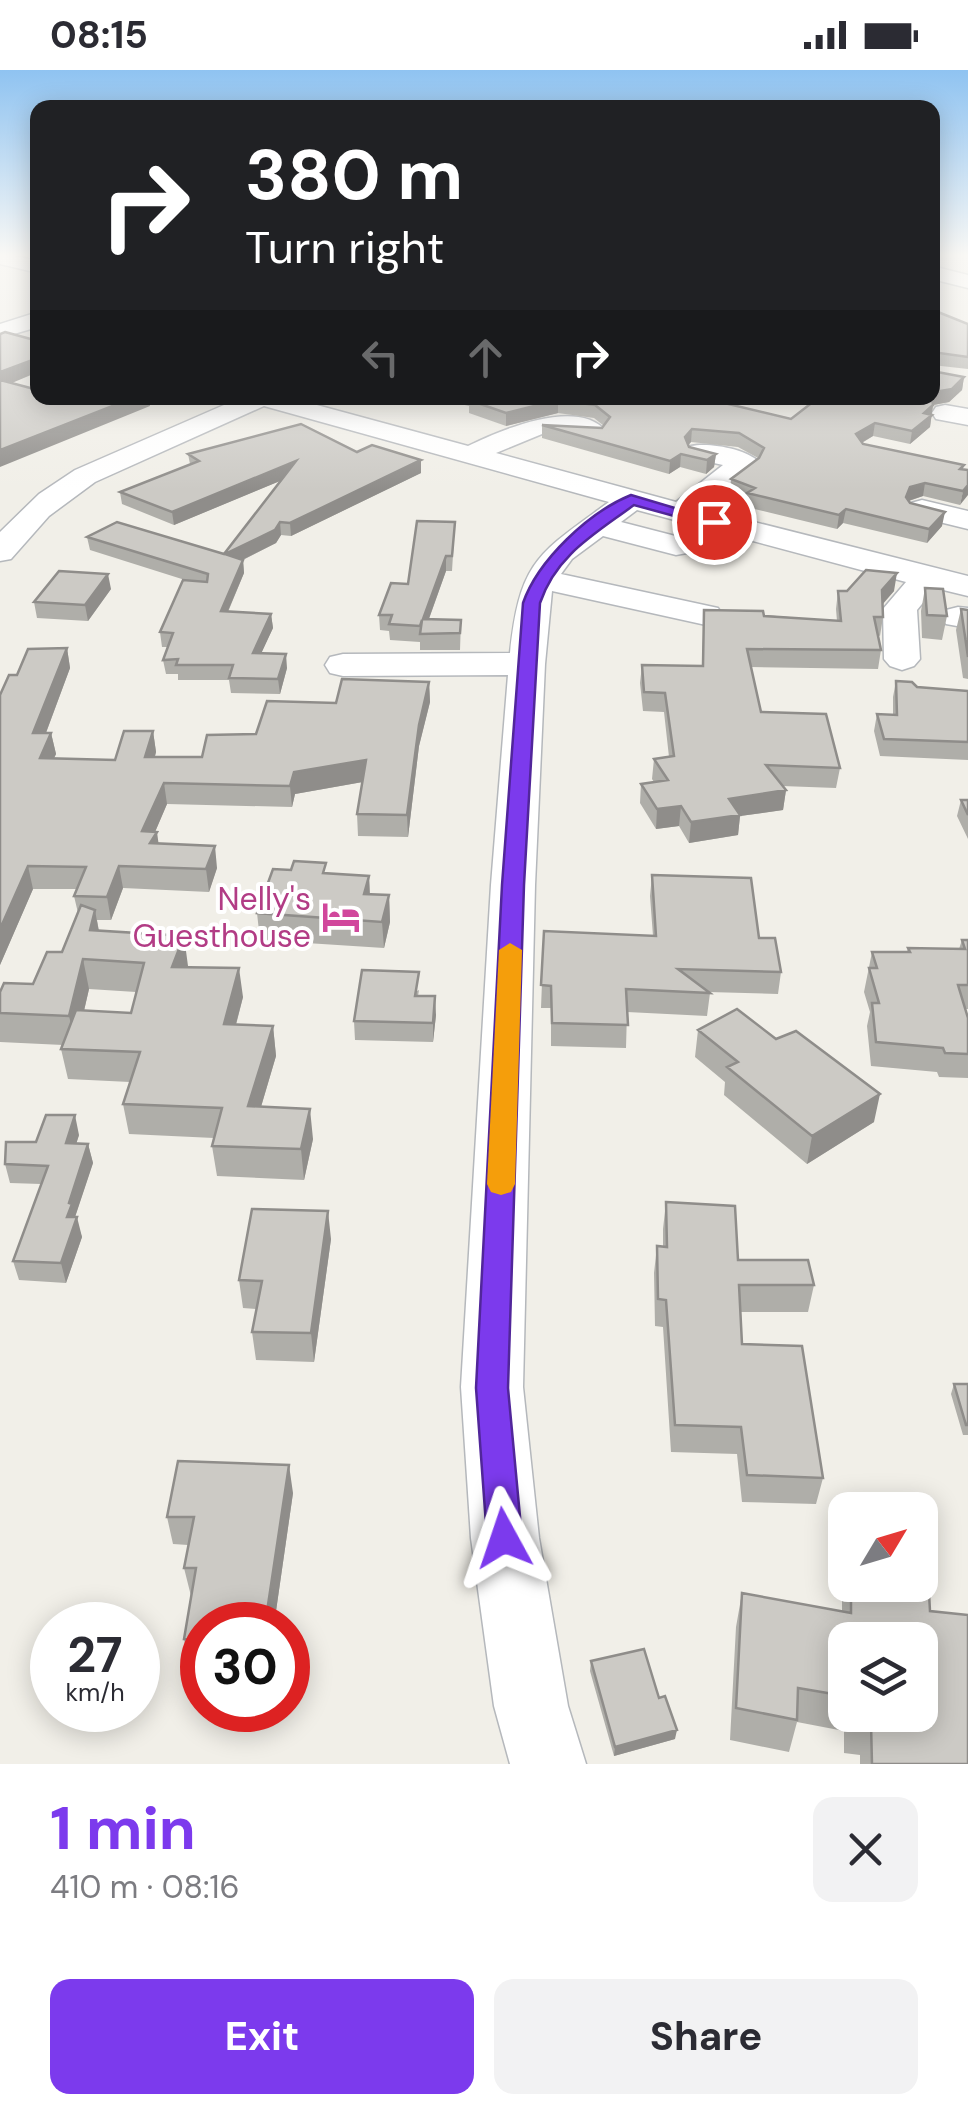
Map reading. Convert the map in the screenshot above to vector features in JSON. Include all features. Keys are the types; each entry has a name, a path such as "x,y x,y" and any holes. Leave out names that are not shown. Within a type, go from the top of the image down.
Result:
{"street":[{"path":"0,552 17,529 72,484 142,448 245,405"},
{"path":"288,405 471,455 635,512 953,596"},
{"path":"471,455 538,424 561,422 593,430"},
{"path":"548,1764 530,1706 504,1538 492,1388 513,885 532,603 540,580 560,552 635,512 745,462 701,452"},
{"path":"922,509 968,520"},
{"path":"635,512 676,546"},
{"path":"953,596 968,552"},
{"path":"540,580 706,614"},
{"path":"902,659 900,610 953,596"},
{"path":"343,664 526,664"}],"building":[{"path":"940,332 968,332 968,357 940,353"},
{"path":"0,334 30,339 30,361 0,372"},
{"path":"940,372 964,377 952,389 940,391"},
{"path":"0,380 30,388 30,405 115,405 0,450"},
{"path":"483,405 538,405 506,413"},
{"path":"595,405 732,405 791,419 809,405 933,405 924,413 932,415 912,431 875,423 856,434 863,444 964,465 960,469 968,470 968,485 963,491 925,483 910,487 906,497 910,503 945,512 929,529 846,509 839,515 747,493 755,488 731,479 759,458 764,448 739,433 692,429 685,437 689,447 716,454 707,460 681,454 670,461 542,425 602,428 610,417"},
{"path":"301,424 357,452 372,445 421,460 290,523 280,522 275,530 225,554 243,560 221,611 271,614 253,653 286,654 278,679 229,678 233,665 176,665 178,659 163,660 173,633 160,632 183,580 207,582 208,574 87,537 117,522 224,554 296,461 172,512 120,492 199,461 188,454"},
{"path":"417,521 455,522 452,556 446,556 423,619 461,620 460,633 420,634 422,620 420,626 389,624 392,615 379,615 391,583 408,584"},
{"path":"866,570 897,573 882,590 883,617 874,617 881,650 747,649 761,712 826,714 840,768 766,765 786,790 729,799 740,815 691,822 681,806 657,809 641,784 668,780 654,759 674,756 665,693 644,692 642,665 703,666 704,610 763,611 764,616 841,621 838,591 847,591"},
{"path":"59,571 108,574 85,605 34,602"},
{"path":"925,588 943,589 947,616 927,615"},
{"path":"961,609 968,610 968,657"},
{"path":"67,648 33,733 51,733 40,758 115,760 124,731 153,731 145,757 202,757 207,735 256,734 267,701 336,703 342,679 429,682 407,815 357,814 366,760 294,772 290,786 164,783 142,831 157,832 150,843 215,846 206,869 119,866 107,897 74,896 86,867 28,866 0,929 0,695 9,675 17,675 28,649"},
{"path":"896,681 912,682 917,687 968,691 968,742 884,739 877,714 897,715"},
{"path":"294,861 326,863 323,873 369,876 364,894 389,895 382,922 257,913 273,869 291,870"},
{"path":"652,875 751,878 759,938 775,938 781,972 678,969 710,993 626,989 628,1025 552,1023 551,986 541,985 544,931 656,936"},
{"path":"81,905 95,910 90,930 184,936 172,967 239,968 224,1024 273,1026 248,1106 310,1109 301,1149 212,1146 222,1108 123,1104 140,1052 61,1049 76,1010 131,1013 144,963 83,959 69,1016 0,1013 4,983 33,984 47,952 62,952"},
{"path":"962,940 968,940 968,985 958,985 968,1018 968,1054 876,1042 872,1003 879,1003 869,968 877,968 872,952 965,949"},
{"path":"362,970 419,972 415,996 435,996 433,1023 354,1021"},
{"path":"737,1009 776,1039 796,1031 880,1094 812,1136 727,1067 738,1062 698,1030"},
{"path":"46,1115 75,1115 66,1143 88,1144 67,1217 77,1217 61,1263 13,1261 48,1166 5,1164 6,1142 36,1142"},
{"path":"666,1202 735,1206 738,1260 808,1260 814,1285 739,1285 742,1344 802,1346 823,1478 747,1475 741,1427 675,1425 666,1300 658,1299 657,1246 667,1247"},
{"path":"252,1209 328,1211 311,1333 252,1332 262,1281 239,1280"},
{"path":"954,1384 968,1384 968,1425 966,1425"},
{"path":"178,1461 289,1465 268,1602 190,1602 196,1568 184,1568 194,1517 167,1517"},
{"path":"742,1593 851,1613 851,1602 930,1602 930,1611 968,1615 968,1764 872,1764 871,1732 938,1732 938,1622 828,1622 828,1693 798,1688 797,1720 736,1708"},
{"path":"644,1649 659,1698 665,1696 677,1730 615,1747 591,1661"}],"slow traffic":[{"path":"501,1184 510,950"}],"place":[{"name":"Nelly's Guesthouse","path":"341,917"}],"route":[{"path":"504,1538 492,1388 513,885 532,603 540,580 560,552 631,500 714,522"}]}
